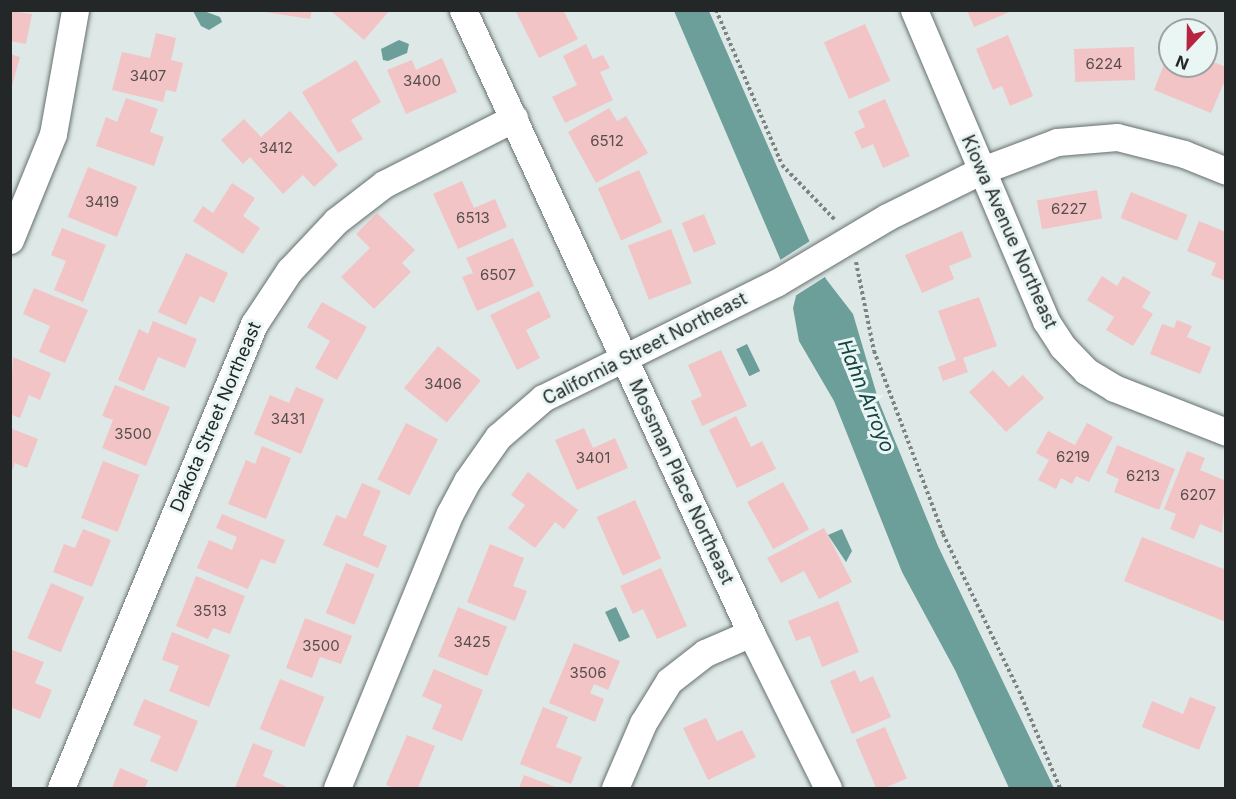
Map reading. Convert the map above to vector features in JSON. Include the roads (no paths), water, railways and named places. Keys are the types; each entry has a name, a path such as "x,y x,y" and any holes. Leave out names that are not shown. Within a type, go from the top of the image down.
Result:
{"street":[{"path":"10,240 53,134 75,10"},
{"name":"Mossman Place Northeast","path":"463,10 751,633 828,789"},
{"name":"Kiowa Avenue Northeast","path":"914,10 1046,321 1062,346 1086,371 1114,388 1226,432"},
{"name":"Dakota Street Northeast","path":"61,789 254,324 289,271 336,221 384,184 514,118"},
{"name":"California Street Northeast","path":"337,789 450,513 467,481 498,437 523,413 623,356 776,283 848,239 981,171 1057,142 1117,137 1184,154 1226,171"},
{"path":"615,789 643,723 669,681 705,652 751,633"}],"water":[{"path":"193,11 204,11 220,17 222,22 209,30 201,26"},
{"name":"Hahn Arroyo","path":"674,11 709,11 826,279 853,314 879,402 938,546 1054,788 1009,788 955,670 902,572 834,401 799,341 793,308 796,296"},
{"path":"399,40 409,44 407,53 388,61 383,60 381,49"},
{"path":"747,344 760,371 749,376 736,349"},
{"path":"842,529 852,551 846,562 828,535"},
{"path":"616,607 630,637 619,642 605,612"}]}
